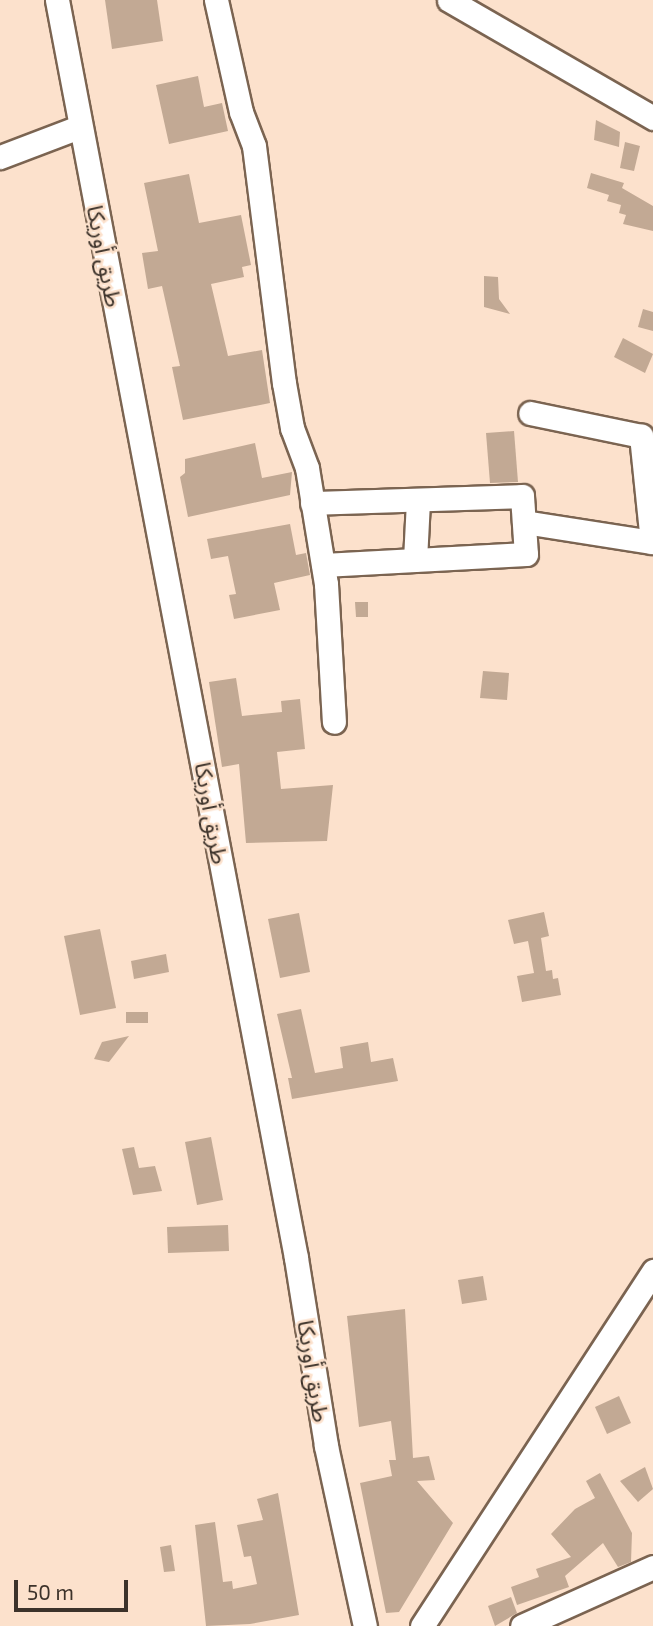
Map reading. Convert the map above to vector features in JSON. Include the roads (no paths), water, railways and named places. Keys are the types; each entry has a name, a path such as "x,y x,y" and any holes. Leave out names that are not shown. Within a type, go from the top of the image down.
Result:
{"street":[{"name":"طريق أوريكا","path":"57,0 79,128 167,566 296,1258 326,1446 365,1626"},
{"path":"216,0 241,112 254,146 284,383 312,503 323,565 332,631 334,722"},
{"path":"449,0 653,118"},
{"path":"0,157 79,128"},
{"path":"524,522 652,542 641,436 530,413"},
{"path":"312,503 522,496 526,554 323,565"},
{"path":"415,560 418,500"},
{"path":"422,1626 653,1270"},
{"path":"522,1626 653,1567"}]}
